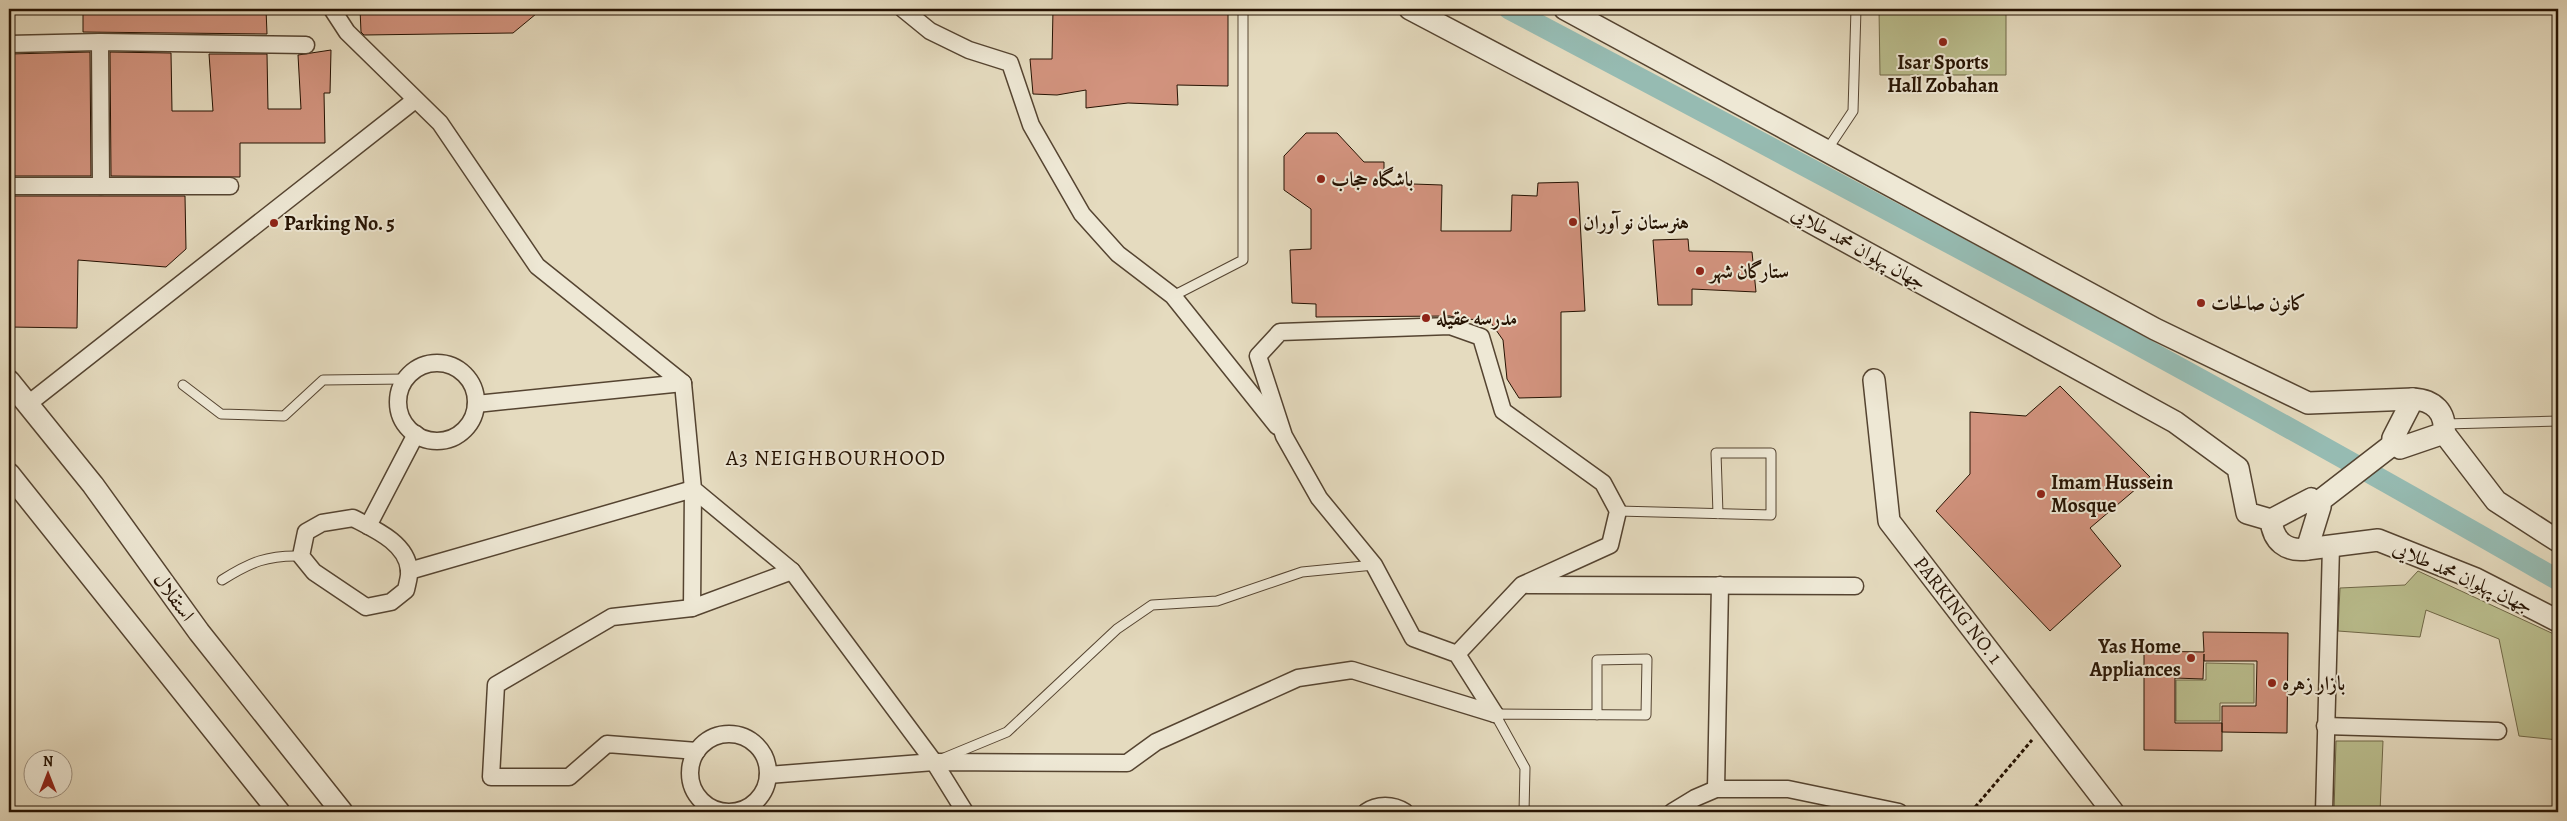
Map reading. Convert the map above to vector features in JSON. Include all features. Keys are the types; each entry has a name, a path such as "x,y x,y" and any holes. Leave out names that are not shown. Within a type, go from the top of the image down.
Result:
{"street":[{"path":"332,9 347,32 440,123 537,266 683,383 693,489 692,608"},
{"path":"903,9 930,31 970,50 1010,63 1031,125 1082,214 1118,254 1173,296 1284,436 1319,498 1374,565 1413,638 1457,654 1495,714"},
{"name":"جهان پهلوان محمد طلایی","path":"1410,9 1714,169 2175,422 2238,468 2248,513 2271,520 2276,538 2282,545 2298,550 2378,540 2476,579 2558,621"},
{"path":"1564,9 2155,329 2308,403 2422,399 2437,407 2444,428 2496,501 2558,540"},
{"path":"100,42 101,186"},
{"path":"9,44 100,42 306,44"},
{"path":"28,404 415,100"},
{"path":"9,186 230,186"},
{"path":"1284,436 1258,356 1280,332 1450,326 1481,337 1503,411 1603,483 1618,511 1610,545 1522,585 1457,654"},
{"path":"438,363 450,365 461,371 470,380 475,391 476,404 473,417 466,428 455,436 442,440 428,440 416,434 407,426 401,415 398,403 400,390 405,379 414,370 425,365 438,363"},
{"name":"PARKING NO. 1","path":"1874,380 1889,520 2113,812"},
{"name":"استقلال","path":"9,381 94,485 199,632 342,812"},
{"path":"476,404 683,383"},
{"path":"2413,399 2393,438 2400,448 2444,428"},
{"path":"368,526 416,434"},
{"path":"2317,504 2396,442"},
{"path":"9,474 279,812"},
{"path":"409,571 693,489"},
{"path":"693,489 792,571 934,762 965,812"},
{"path":"2271,520 2311,499 2320,507 2307,549"},
{"path":"353,518 368,526 391,540 405,555 409,571 406,590 391,602 366,606 314,572 301,556 306,532 322,523 353,518"},
{"path":"2324,812 2331,546"},
{"path":"697,751 606,744 569,777 491,778 496,685 612,617 692,608 792,571"},
{"path":"1522,585 1855,586"},
{"path":"1716,789 1720,585"},
{"path":"768,776 934,762 1127,763 1156,742 1298,678 1352,670 1495,714"},
{"path":"2325,726 2498,731"},
{"path":"738,735 751,741 761,750 767,762 768,776 765,788 758,800 747,808 734,812 706,809 692,784 690,773 697,751 715,736 738,735"},
{"path":"1672,812 1695,798 1716,789 1788,789 1898,812"},
{"path":"1366,812 1379,806 1390,806 1404,812"}],"lane":[{"path":"1173,296 1243,260 1243,9"},
{"path":"1826,151 1853,111 1856,9"},
{"path":"183,386 221,414 284,416 323,380 405,379"},
{"path":"2444,428 2558,421"},
{"path":"1618,511 1718,514 1771,515 1771,453 1716,453 1718,514"},
{"path":"222,580 248,564 266,558 301,556"},
{"path":"934,762 1007,732 1117,629 1152,604 1217,601 1302,572 1374,565"},
{"path":"1524,812 1525,768 1495,714 1597,715 1646,715 1647,659 1597,660 1597,715"}],"path":[{"path":"1970,812 2046,724"}],"green space":[{"name":"Isar Sports Hall Zobahan","path":"1879,9 2006,9 2006,75 1880,75"},
{"path":"2418,571 2558,636 2558,740 2519,736 2499,639 2426,610 2420,637 2338,631 2340,588 2405,585"},
{"path":"2206,663 2254,664 2254,703 2220,703 2220,721 2176,721 2176,680 2206,680"},
{"path":"2336,741 2383,741 2380,812 2334,812"}],"building":[{"path":"83,9 266,9 267,34 83,32"},
{"path":"360,9 542,9 513,33 364,35 361,32"},
{"path":"1053,9 1228,9 1228,86 1177,85 1178,105 1128,103 1086,108 1086,90 1057,95 1033,94 1030,59 1052,59"},
{"path":"331,50 330,93 324,93 325,143 240,143 240,177 111,176 110,52 171,53 172,111 213,111 209,54 267,54 268,109 301,109 298,55"},
{"path":"90,52 91,176 9,176 9,54"},
{"path":"1306,133 1337,133 1364,162 1384,162 1384,183 1442,185 1441,231 1511,231 1512,195 1537,196 1538,183 1578,182 1585,311 1561,312 1561,397 1519,398 1507,379 1503,340 1489,320 1462,319 1450,316 1316,317 1316,304 1292,303 1290,250 1311,249 1311,209 1284,190 1284,156"},
{"path":"9,196 185,196 186,249 166,267 78,260 77,328 9,327"},
{"path":"1688,239 1689,251 1752,252 1756,292 1692,289 1692,305 1658,305 1653,240"},
{"name":"Imam Hussein Mosque","path":"2060,386 2150,477 2090,528 2121,566 2050,631 1936,511 1970,474 1970,412 2026,416"},
{"path":"2203,632 2288,633 2287,733 2222,732 2222,751 2144,750 2144,651 2204,652","holes":["2204,654 2204,661 2257,661 2256,706 2222,706 2222,723 2175,723 2175,678 2203,679"]}],"waterway":[{"path":"1509,9 1905,219 2167,361 2558,580"}],"place":[{"name":"Isar Sports Hall Zobahan","path":"1943,42"},
{"name":"باشگاه حجاب","path":"1321,179"},
{"name":"هنرستان نو آوران","path":"1573,222"},
{"name":"Parking No. 5","path":"274,223"},
{"name":"ستارگان شهر","path":"1700,271"},
{"name":"کانون صالحات","path":"2201,303"},
{"name":"مدرسه عقیله","path":"1426,318"},
{"name":"Imam Hussein Mosque","path":"2041,494"},
{"name":"Yas Home Appliances","path":"2191,658"},
{"name":"بازار زهره","path":"2272,683"}],"district":[{"name":"A3 NEIGHBOURHOOD","path":"836,458"}]}
